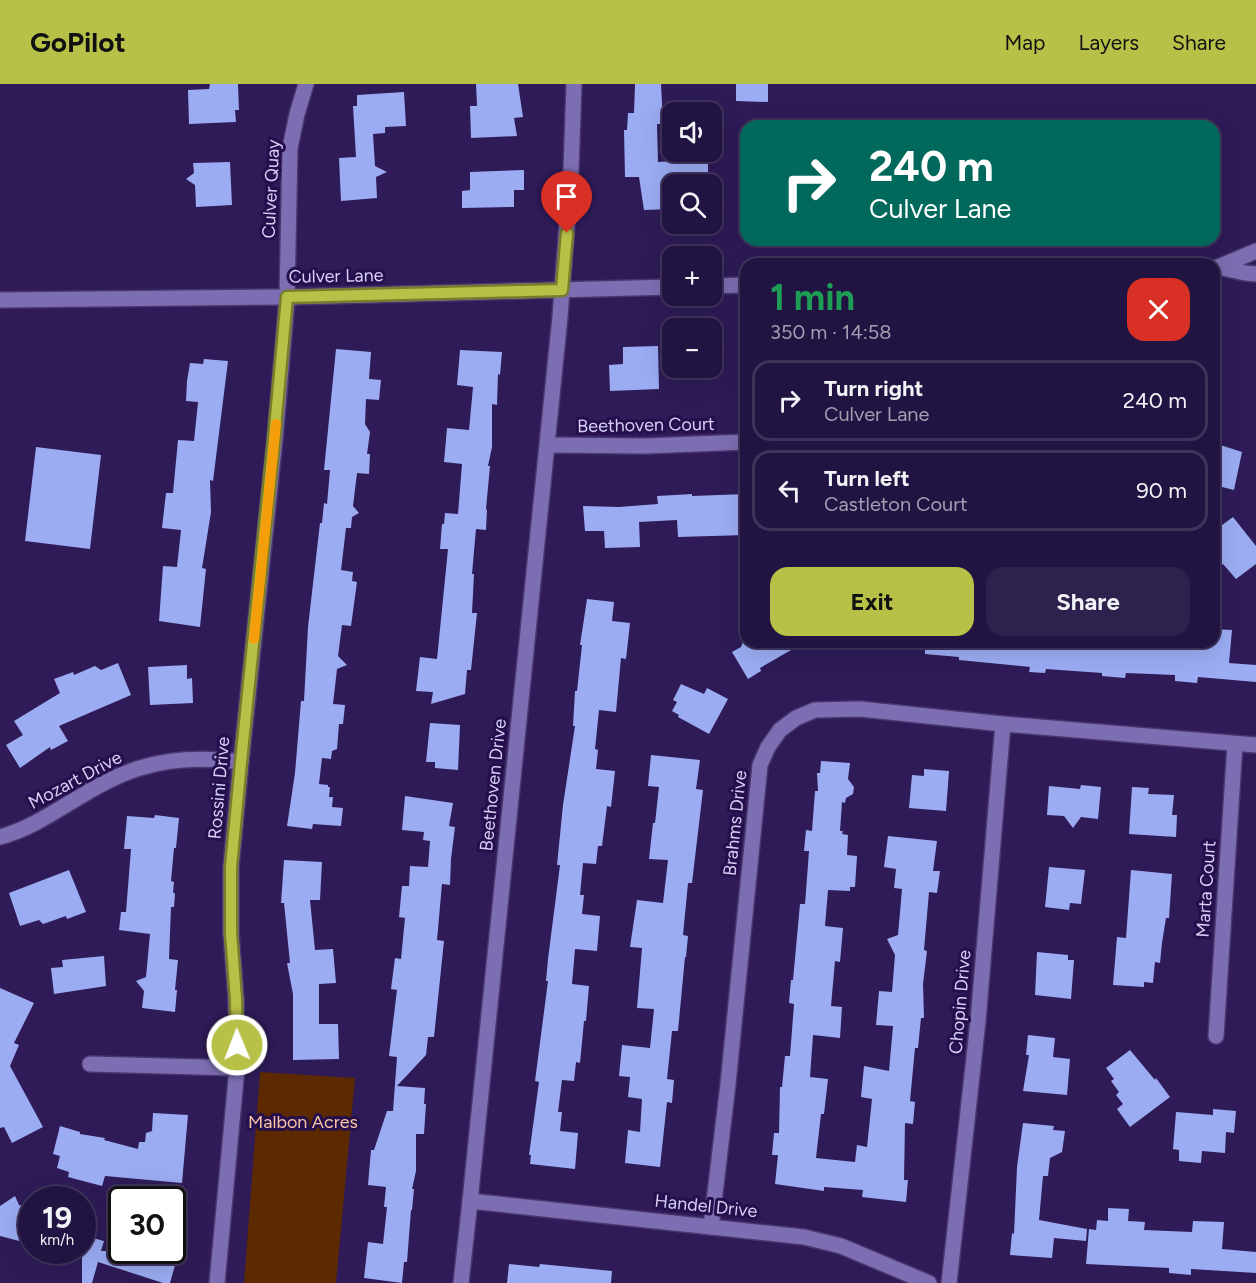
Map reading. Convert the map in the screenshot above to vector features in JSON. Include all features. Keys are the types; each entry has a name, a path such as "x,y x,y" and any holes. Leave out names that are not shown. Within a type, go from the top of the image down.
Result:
{"street":[{"name":"Culver Quay","path":"287,297 290,148 306,84"},
{"name":"Beethoven Drive","path":"461,1283 548,445 571,171 574,84"},
{"path":"1220,265 1256,251"},
{"path":"1220,268 1256,274"},
{"path":"722,286 740,285"},
{"name":"Culver Lane","path":"0,300 287,297 662,287"},
{"name":"Rossini Drive","path":"217,1283 237,1068 236,999 231,933 231,867 287,297"},
{"name":"Beethoven Court","path":"548,445 645,446 740,442"},
{"name":"Brahms Drive","path":"711,1227 728,1084 760,765 768,747 780,730 796,718 815,710 860,709 1003,724 1256,745"},
{"name":"Chopin Drive","path":"949,1283 978,1021 1003,724"},
{"name":"Marta Court","path":"1216,1036 1234,744"},
{"name":"Mozart Drive","path":"0,837 44,819 106,782 136,769 160,762 192,759 241,762"},
{"path":"90,1064 237,1068"},
{"name":"Handel Drive","path":"470,1201 804,1237 841,1246 929,1283"}],"green space":[{"name":"Malbon Acres","path":"260,1072 355,1078 336,1283 244,1283"}],"building":[{"path":"210,84 238,84 239,110 235,110 236,122 189,124 188,90 209,89"},
{"path":"476,84 518,84 523,117 514,118 517,136 471,138 470,106 477,106"},
{"path":"635,84 661,84 662,124 657,124 658,162 708,162 708,174 662,174 662,209 644,210 639,177 625,177 624,130 627,130 628,113 634,113"},
{"path":"736,84 768,84 768,102 736,101"},
{"path":"404,92 406,126 385,127 385,133 373,134 375,166 387,172 376,177 377,198 341,201 339,158 356,157 353,106 357,106 357,95"},
{"path":"230,162 232,205 196,207 195,185 186,179 194,173 193,163"},
{"path":"524,170 524,190 514,190 514,207 462,208 462,191 470,190 470,172"},
{"path":"658,346 659,389 610,391 609,365 623,364 623,347"},
{"path":"336,349 371,352 369,379 381,380 379,400 366,399 365,424 370,432 367,454 370,454 369,474 357,473 353,506 359,513 352,517 351,528 346,528 341,570 353,572 352,581 357,582 351,626 342,625 338,656 347,665 337,669 333,704 345,705 343,724 339,724 337,749 332,751 331,759 322,758 319,784 330,787 329,797 333,797 332,807 343,808 341,826 313,824 312,829 287,826 295,773 301,701 304,701 308,627 320,523 322,523 324,503 327,504 330,470 324,470"},
{"path":"460,350 502,352 500,375 498,374 497,405 492,404 492,447 488,466 490,466 486,530 476,529 472,574 474,574 472,613 477,613 471,670 467,670 465,694 431,704 433,692 416,691 420,657 437,659 448,549 440,549 442,524 444,524 445,513 458,514 462,464 444,462 447,428 469,430 473,387 457,385"},
{"path":"204,359 228,361 213,481 210,480 211,512 202,568 206,569 200,627 159,621 163,566 177,567 181,530 162,528 166,493 173,493 178,440 194,441 198,402 186,401 187,381 190,363 203,364"},
{"path":"1220,445 1242,452 1234,490 1220,486"},
{"path":"36,447 101,455 90,549 25,541"},
{"path":"740,494 740,535 678,537 677,520 639,522 640,547 605,548 604,531 585,531 583,506 619,507 658,504 657,496"},
{"path":"1233,517 1256,546 1256,564 1236,579 1223,564 1220,566 1220,527"},
{"path":"587,599 614,602 612,621 630,623 626,659 621,658 616,712 599,710 595,749 598,750 596,769 615,771 611,807 607,806 602,846 598,846 596,864 583,863 580,895 584,895 582,914 600,916 597,951 575,949 572,984 589,986 586,1021 584,1021 580,1063 576,1062 574,1081 562,1080 558,1112 562,1112 560,1131 578,1133 575,1169 530,1164 531,1155 529,1155 539,1082 535,1081 560,865 557,865 563,805 575,726 573,726 575,691 577,691 582,645 580,645"},
{"path":"1220,629 1232,630 1229,663 1256,665 1256,682 1198,677 1197,683 1175,681 1175,675 1126,673 1125,678 1102,676 1102,673 1046,669 1045,673 1029,672 1030,667 925,654 925,648 1220,648"},
{"path":"740,648 795,648 760,668 761,671 748,679 732,652"},
{"path":"118,663 131,695 59,726 68,741 51,750 50,747 20,768 6,745 23,735 14,721 60,693 54,679 73,672 74,675 95,666 101,670"},
{"path":"187,665 187,679 192,678 193,703 150,705 148,667"},
{"path":"681,684 704,694 707,688 728,699 709,734 678,717 679,715 672,711 677,702 673,700"},
{"path":"430,723 460,725 458,770 435,768 435,762 426,762"},
{"path":"651,755 700,760 696,789 703,790 692,883 688,883 683,935 688,936 678,1031 672,1031 667,1079 674,1080 672,1103 667,1102 660,1167 625,1163 628,1130 640,1132 642,1099 628,1097 630,1077 619,1076 622,1045 650,1048 654,1009 637,1008 642,948 630,947 637,900 663,903 668,860 649,859 659,787 648,786"},
{"path":"821,761 850,763 848,779 854,787 853,794 846,798 845,803 842,802 840,831 848,835 847,855 857,856 855,887 850,887 850,891 828,890 825,926 843,928 840,962 835,961 831,1006 842,1007 840,1038 813,1035 810,1077 828,1079 816,1158 855,1162 857,1145 867,1147 872,1099 861,1097 864,1066 889,1071 893,1026 876,1025 879,991 892,992 895,955 887,939 898,935 902,889 894,888 896,869 884,867 888,836 937,841 933,871 940,871 937,893 929,892 924,950 927,951 923,984 924,1018 921,1018 918,1048 915,1048 910,1101 915,1102 913,1124 905,1123 904,1180 908,1180 906,1202 862,1197 863,1190 824,1187 824,1191 775,1184 778,1155 772,1155 774,1133 779,1133 780,1087 782,1087 785,1056 790,1056 794,1004 789,1003 800,904 805,904 809,851 804,851 806,830 812,831 815,791 818,791 817,773 820,773"},
{"path":"924,769 949,771 946,811 909,808 912,775 924,776"},
{"path":"1081,785 1101,787 1098,819 1081,817 1073,828 1064,816 1047,815 1049,786 1080,789"},
{"path":"1132,787 1149,788 1148,794 1174,795 1172,815 1177,815 1176,837 1129,834"},
{"path":"405,796 453,803 449,826 455,827 450,885 442,884 437,940 444,941 434,1037 428,1037 426,1055 397,1086 425,1088 424,1104 426,1104 424,1134 416,1134 416,1171 412,1189 414,1189 407,1262 404,1262 402,1283 364,1278 368,1242 383,1244 387,1207 384,1207 386,1187 368,1185 371,1150 374,1150 387,1111 393,1111 397,1057 389,1056 397,990 391,989 395,958 401,959 405,918 399,917 402,886 409,886 410,866 428,867 430,841 423,840 424,832 402,830"},
{"path":"155,815 179,818 171,881 174,882 173,892 175,894 174,907 171,907 169,959 178,960 175,1012 142,1008 144,991 136,981 146,977 150,934 119,930 121,912 126,912 131,849 124,849 127,816 154,818"},
{"path":"284,860 322,862 320,900 310,900 315,950 333,949 336,983 319,984 319,1024 338,1024 339,1059 293,1060 293,994 287,963 290,963 284,903 281,903"},
{"path":"1049,867 1085,870 1081,904 1070,903 1069,910 1045,907"},
{"path":"69,870 86,912 67,919 66,916 43,924 39,920 20,926 9,893"},
{"path":"1131,870 1172,874 1169,918 1166,918 1160,963 1155,962 1153,983 1144,982 1144,987 1113,985 1117,937 1126,938"},
{"path":"1037,952 1068,955 1068,960 1074,960 1071,999 1035,995"},
{"path":"104,956 106,986 54,994 51,968 63,967 62,960"},
{"path":"0,988 34,1003 14,1043 19,1045 10,1066 43,1127 12,1143 4,1127 0,1128"},
{"path":"1028,1035 1055,1038 1053,1057 1070,1059 1067,1095 1023,1091 1029,1055 1026,1055"},
{"path":"1130,1050 1170,1097 1130,1127 1117,1109 1123,1104 1116,1095 1119,1092 1111,1081 1114,1079 1106,1068"},
{"path":"1213,1109 1236,1111 1234,1133 1226,1132 1225,1153 1202,1151 1201,1163 1179,1161 1179,1150 1173,1149 1176,1112 1213,1115"},
{"path":"153,1113 188,1115 182,1183 105,1176 102,1186 68,1177 69,1172 57,1168 60,1156 53,1154 60,1126 80,1132 80,1134 105,1138 104,1140 138,1149 139,1142 145,1142 146,1133 152,1131"},
{"path":"1023,1123 1054,1126 1053,1130 1065,1131 1062,1152 1050,1158 1048,1176 1043,1176 1039,1220 1087,1229 1086,1241 1054,1238 1052,1258 1010,1255 1012,1233 1014,1234 1017,1167"},
{"path":"15,1196 18,1203 18,1241 0,1236 0,1206"},
{"path":"1108,1208 1129,1209 1128,1221 1145,1222 1144,1230 1192,1232 1193,1221 1224,1222 1222,1249 1256,1252 1256,1273 1191,1269 1191,1275 1169,1273 1169,1268 1086,1264 1089,1229 1096,1230 1097,1220 1108,1221"},
{"path":"96,1239 104,1241 101,1251 108,1251 108,1264 175,1264 170,1283 163,1283 98,1262 92,1283 82,1283 82,1264 96,1264"},
{"path":"509,1264 539,1267 540,1264 612,1271 611,1283 507,1283"}],"slow traffic":[{"path":"254,639 276,424"}],"route":[{"path":"237,1045 231,933 231,867 287,297 562,290 567,233"}]}
